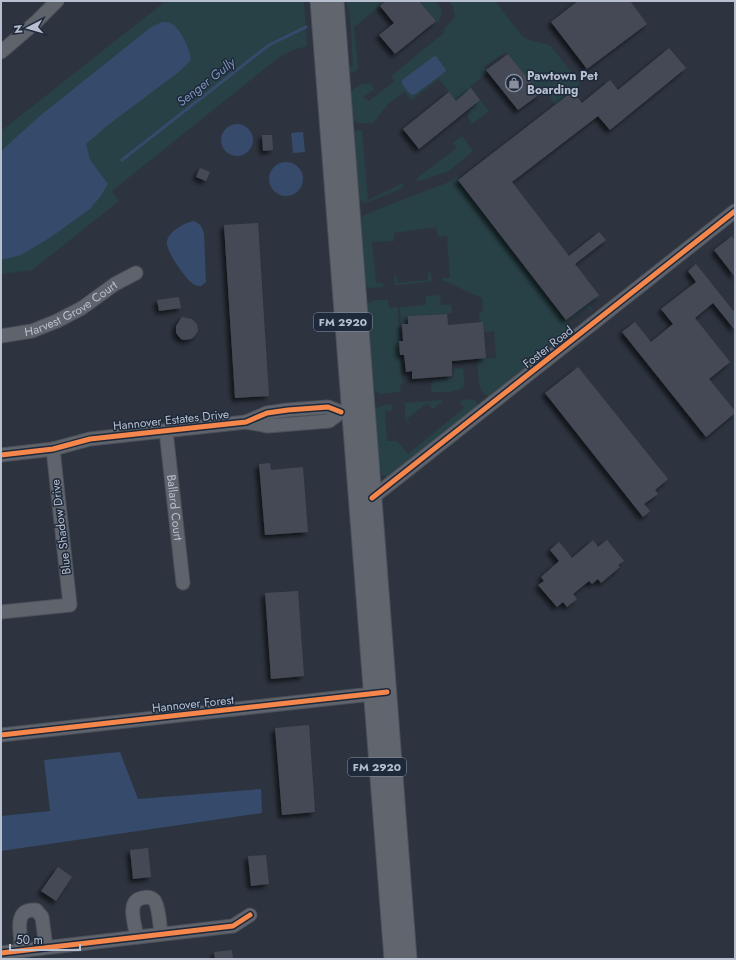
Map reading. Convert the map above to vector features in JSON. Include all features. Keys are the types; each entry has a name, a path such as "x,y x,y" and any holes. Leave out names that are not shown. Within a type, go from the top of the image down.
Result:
{"main road":[{"name":"FM 2920","path":"319,1 332,67 372,498 379,693 392,959"},
{"name":"FM 2920","path":"335,1 332,67 346,411 408,959"}],"street":[{"path":"1,52 36,22 57,1"},
{"name":"Foster Road","path":"372,498 735,211"},
{"name":"Harvest Grove Court","path":"1,336 32,330 57,321 82,308 115,284 136,273"},
{"name":"Hannover Estates Drive","path":"1,455 53,449 90,439 246,422 267,413 288,410 328,407 346,411"},
{"name":"Ballard Court","path":"166,431 183,583"},
{"name":"Blue Shadow Drive","path":"1,612 70,605 53,449"},
{"name":"Hannover Forest","path":"1,735 379,693"},
{"path":"137,937 133,909 134,903 138,899 144,897 154,900 161,934"},
{"path":"22,950 19,923 20,917 24,912 30,910 36,910 42,917 46,947"},
{"path":"1,953 233,926 250,915"}],"green space":[{"path":"166,1 304,1 307,46 293,50 278,58 112,191 119,201 32,270 1,274 1,131"},
{"path":"347,1 386,1 354,27 358,67 355,72 349,71 349,68 353,66 350,17"},
{"path":"419,1 435,1 440,7 441,12 438,23"},
{"path":"449,1 495,1 522,36 529,40 550,45 580,84 555,105 545,91 540,94 506,52 484,67 488,72 470,87 471,88 464,111 439,79 411,100 404,92 388,104 373,123 355,122 353,120 351,91 359,85 371,83 374,90 363,97 369,101 395,81 391,76 445,32 443,30 455,17 453,7"},
{"path":"480,100 489,111 472,124 468,117 471,108"},
{"path":"357,130 362,130 368,200 403,183 403,188 365,203 359,199 354,132"},
{"path":"462,136 473,151 449,171 417,182 417,178 457,148 453,143"},
{"path":"457,176 459,179 458,180 565,320 599,295 600,296 589,305 593,310 592,311 587,307 567,322 571,327 570,329 572,333 491,398 483,393 479,385 477,359 496,358 494,331 484,332 483,323 480,323 479,311 483,312 482,298 442,280 442,278 450,278 447,236 438,237 436,227 394,233 394,241 372,242 376,283 383,283 384,286 369,288 366,285 361,217 449,182"},
{"path":"429,271 431,273 432,280 430,282 395,284 394,277 396,275 398,283 428,280"},
{"path":"440,295 441,305 451,305 452,313 408,316 409,324 402,324 402,341 400,307 426,305 426,296"},
{"path":"376,300 388,300 389,308 398,307 403,383 400,384 401,390 399,392 380,394 374,390 367,305"},
{"path":"463,368 464,385 462,388 449,392 431,392 433,380 454,378 454,369"},
{"path":"469,399 475,400 479,409 392,476 387,477 381,474 375,409 392,404 393,410 385,411 387,441 397,441 408,454 464,408 460,401"},
{"path":"442,400 442,402 433,409 427,403 407,419 411,426 405,419 405,403"}],"water":[{"path":"162,22 171,23 179,30 187,45 191,60 180,71 108,125 86,144 90,160 108,184 100,197 90,209 51,237 21,255 1,260 1,151 41,115 151,27"},
{"path":"436,56 446,70 445,72 414,95 410,94 402,84 402,80"},
{"path":"234,124 240,124 249,128 253,140 249,152 240,156 234,156 225,152 221,143 221,137 225,128"},
{"path":"303,132 305,152 293,153 291,133"},
{"path":"286,162 298,167 303,179 298,191 286,196 274,191 269,179 274,167"},
{"path":"193,221 200,226 204,233 206,282 201,286 194,285 185,276 176,264 167,245 168,237 174,231"},
{"path":"120,752 138,799 261,789 262,813 1,851 1,816 50,811 44,760"}],"building":[{"path":"386,1 419,1 436,21 395,54 379,35 394,23 380,6"},
{"path":"578,1 630,1 647,24 587,69 551,22"},
{"path":"669,48 686,68 610,130 598,116 512,182 569,256 599,232 606,240 575,264 599,295 566,320 458,180 573,91 582,103 610,80 618,90"},
{"name":"Pawtown Pet Boarding","path":"508,54 540,94 518,110 486,70"},
{"path":"471,88 480,100 419,149 403,129 449,92 456,101"},
{"path":"262,135 272,135 273,150 263,151"},
{"path":"200,168 210,172 206,181 196,177"},
{"path":"258,223 269,396 235,398 224,225"},
{"path":"732,236 735,241 735,277 714,250"},
{"path":"696,264 735,313 735,330 713,303 695,318 730,362 709,379 735,411 735,413 706,437 622,332 635,322 651,342 673,324 661,309 696,282 688,271"},
{"path":"179,297 181,308 159,311 157,300"},
{"path":"447,314 448,325 483,322 486,358 452,361 452,376 412,379 412,371 406,372 404,355 400,355 399,341 403,341 402,324 408,324 408,316"},
{"path":"182,317 192,319 197,324 198,331 191,339 181,339 176,333 176,326"},
{"path":"578,367 668,479 655,490 658,494 644,504 650,511 643,517 545,393"},
{"path":"270,463 271,470 303,467 308,532 265,535 259,464"},
{"path":"593,540 598,547 607,540 624,561 618,565 620,567 601,583 598,579 592,584 589,581 573,594 577,599 567,607 563,602 557,607 538,585 544,581 541,577 559,561 550,550 559,542 572,558"},
{"path":"298,591 304,676 271,679 265,593"},
{"path":"309,725 315,812 282,815 275,728"},
{"path":"148,848 151,877 133,879 130,850"},
{"path":"266,855 269,884 251,886 248,856"},
{"path":"58,867 72,877 56,901 41,891"},
{"path":"232,950 233,959 215,959 214,952"}],"waterway":[{"name":"Senger Gully","path":"122,160 269,45 306,27"}],"cycle path":[{"path":"372,498 735,211"},
{"path":"1,455 53,449 90,439 246,422 267,413 288,410 328,407 341,412"},
{"path":"1,735 387,692"},
{"path":"1,953 233,926 250,915"}],"place":[{"name":"Pawtown Pet Boarding","path":"514,83"}]}
